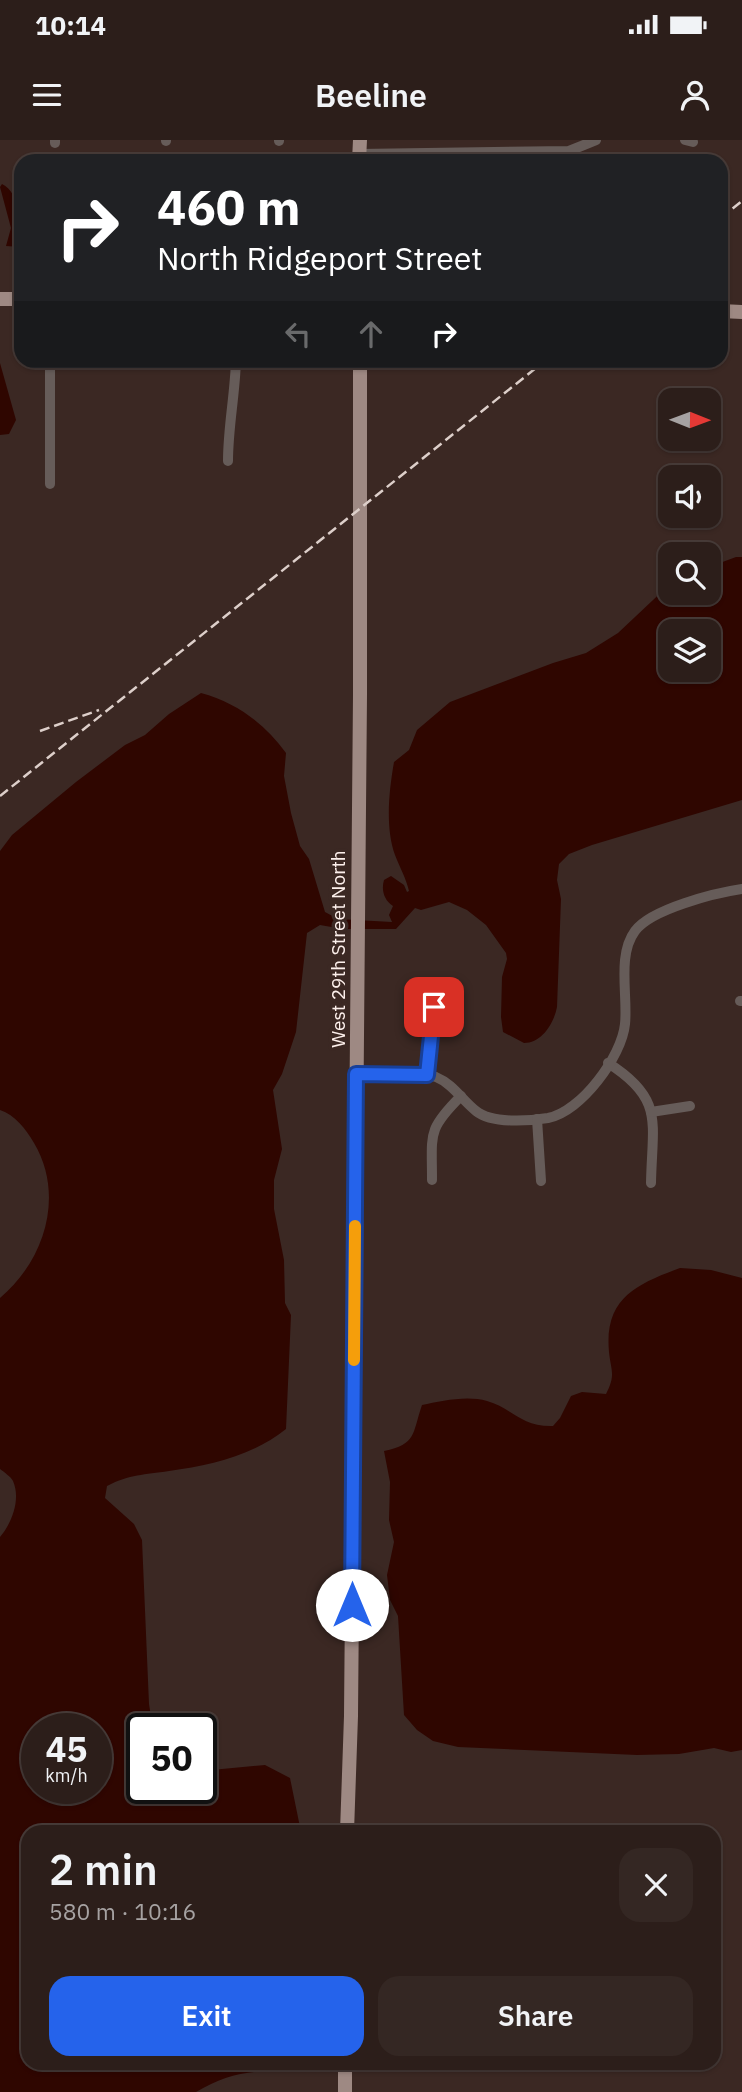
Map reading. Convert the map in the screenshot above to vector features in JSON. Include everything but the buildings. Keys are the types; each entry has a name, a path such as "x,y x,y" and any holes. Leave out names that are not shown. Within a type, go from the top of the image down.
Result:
{"main road":[{"name":"West 29th Street North","path":"347,1825 351,1716 360,695 360,368"},
{"path":"345,2070 345,2092"}],"street":[{"path":"561,154 596,140"},
{"path":"359,152 402,154"},
{"path":"50,368 50,484"},
{"path":"228,461 228,425 236,368"},
{"path":"356,1074 427,1075 444,1082 484,1116 497,1119 558,1116 578,1104 592,1089 620,1043 625,1025 626,953 636,929 659,913 742,889"},
{"path":"427,1075 432,1045 434,993"},
{"path":"608,1063 638,1084 651,1112 652,1183"},
{"path":"432,1180 433,1130 440,1116 461,1096"},
{"path":"651,1112 690,1106"},
{"path":"537,1119 541,1181"}],"shaded area":[{"path":"2,184 14,198 14,247 6,246 11,228 0,187"},
{"path":"0,363 16,420 9,434 0,435"},
{"path":"742,557 742,800 592,845 569,854 559,864 557,880 561,899 557,1007 546,1031 530,1042 524,1043 503,1032 502,977 506,953 486,925 467,910 449,902 421,910 415,908 396,929 343,929 320,925 307,933 296,1032 282,1074 273,1090 282,1149 274,1180 274,1209 284,1260 285,1303 291,1315 286,1429 259,1446 230,1458 200,1466 130,1477 107,1486 105,1498 134,1524 142,1540 150,1713 126,1713 126,1804 217,1804 217,1770 265,1765 290,1778 300,1825 21,1825 21,2070 267,2070 230,2077 196,2092 0,2092 0,1537 11,1518 16,1495 13,1481 0,1469 0,1298 16,1283 29,1265 46,1226 49,1205 43,1163 34,1143 20,1123 0,1110 0,851 12,835 76,782 201,693 238,708 259,723 286,753 284,776 291,813 300,846 309,859 325,912 338,919 392,922 389,915 393,906 384,894 384,880 391,876 409,891 392,844 389,821 391,785 394,762 409,750 417,730 450,702 586,653 618,633 658,595 658,605 721,605 721,563"},
{"path":"680,1268 711,1270 742,1278 742,1750 731,1752 714,1748 679,1754 637,1755 458,1747 433,1741 417,1730 404,1715 398,1616 390,1600 387,1575 394,1542 389,1520 390,1482 384,1451 408,1441 422,1405 454,1399 479,1399 496,1404 533,1424 553,1426 571,1396 582,1392 606,1394 612,1377 609,1334 618,1306 637,1287"}],"railway":[{"path":"728,212 742,201"},
{"path":"0,796 536,368"},
{"path":"40,731 99,710"}],"slow traffic":[{"path":"354,1360 355,1226"}],"route":[{"path":"352,1605 356,1074 427,1075 434,1007"}]}
